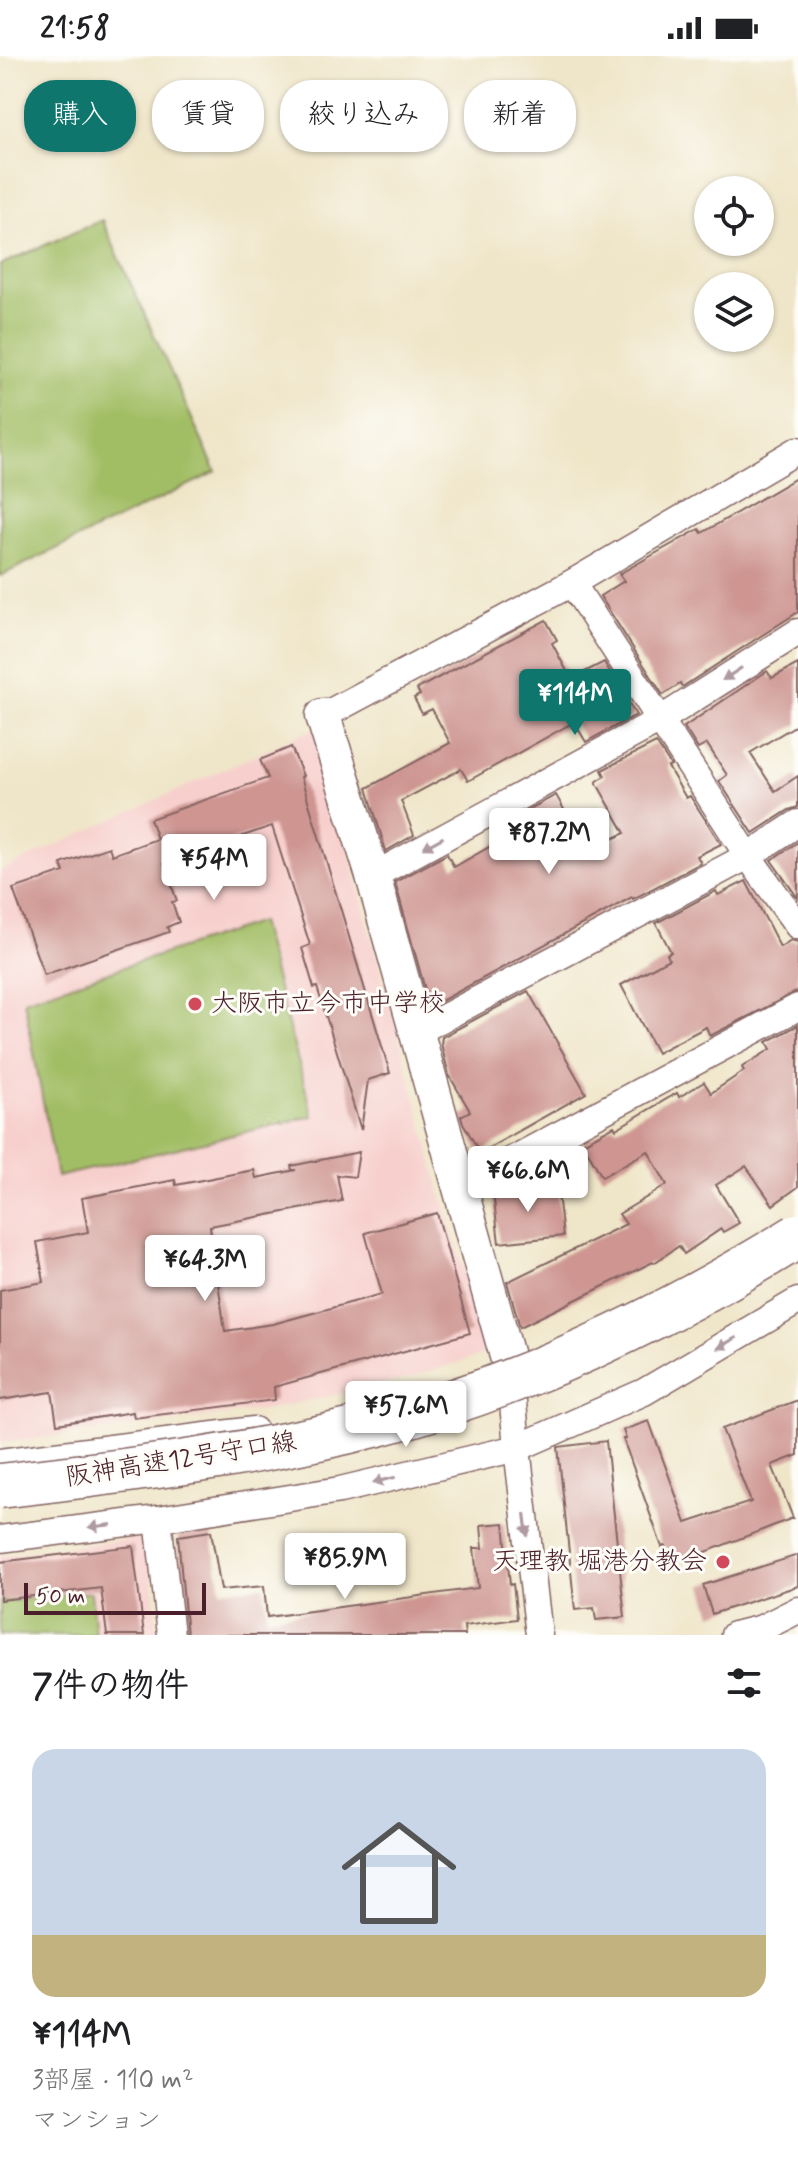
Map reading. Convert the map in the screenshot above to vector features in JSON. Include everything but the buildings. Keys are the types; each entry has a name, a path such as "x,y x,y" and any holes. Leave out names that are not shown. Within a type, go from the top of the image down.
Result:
{"highway":[{"name":"阪神高速12号守口線","path":"0,1486 240,1454 334,1434 440,1406 523,1376 636,1327 746,1268 798,1236"},
{"name":"阪神高速12号守口線","path":"0,1516 245,1484 325,1468 450,1434 524,1409 647,1356 758,1296 797,1297"}],"street":[{"path":"539,1635 510,1367 373,876 323,716 572,583 798,450"},
{"path":"572,583 748,856 798,926"},
{"path":"373,876 660,720 798,632"},
{"path":"417,1032 748,856 798,823"},
{"path":"461,1187 798,1007"},
{"path":"0,1462 274,1427 510,1367 632,1314 798,1213"},
{"path":"0,1539 158,1519 340,1490 517,1448 644,1392 797,1297"},
{"path":"158,1519 171,1635"},
{"path":"734,1635 763,1631 798,1610"}],"shaded area":[{"name":"大阪市立今市中学校","path":"315,728 445,1208 487,1346 480,1356 401,1380 270,1409 0,1443 0,871"},
{"path":"139,1538 148,1546 158,1635 0,1635 0,1556"}],"green space":[{"path":"102,220 216,472 0,576 0,265"},
{"path":"260,922 313,1116 57,1177 24,1000"},
{"path":"91,1592 95,1635 0,1635 0,1602"}],"place":[{"name":"大阪市立今市中学校","path":"195,1004"},
{"name":"天理教 堀港分教会","path":"723,1562"}]}
